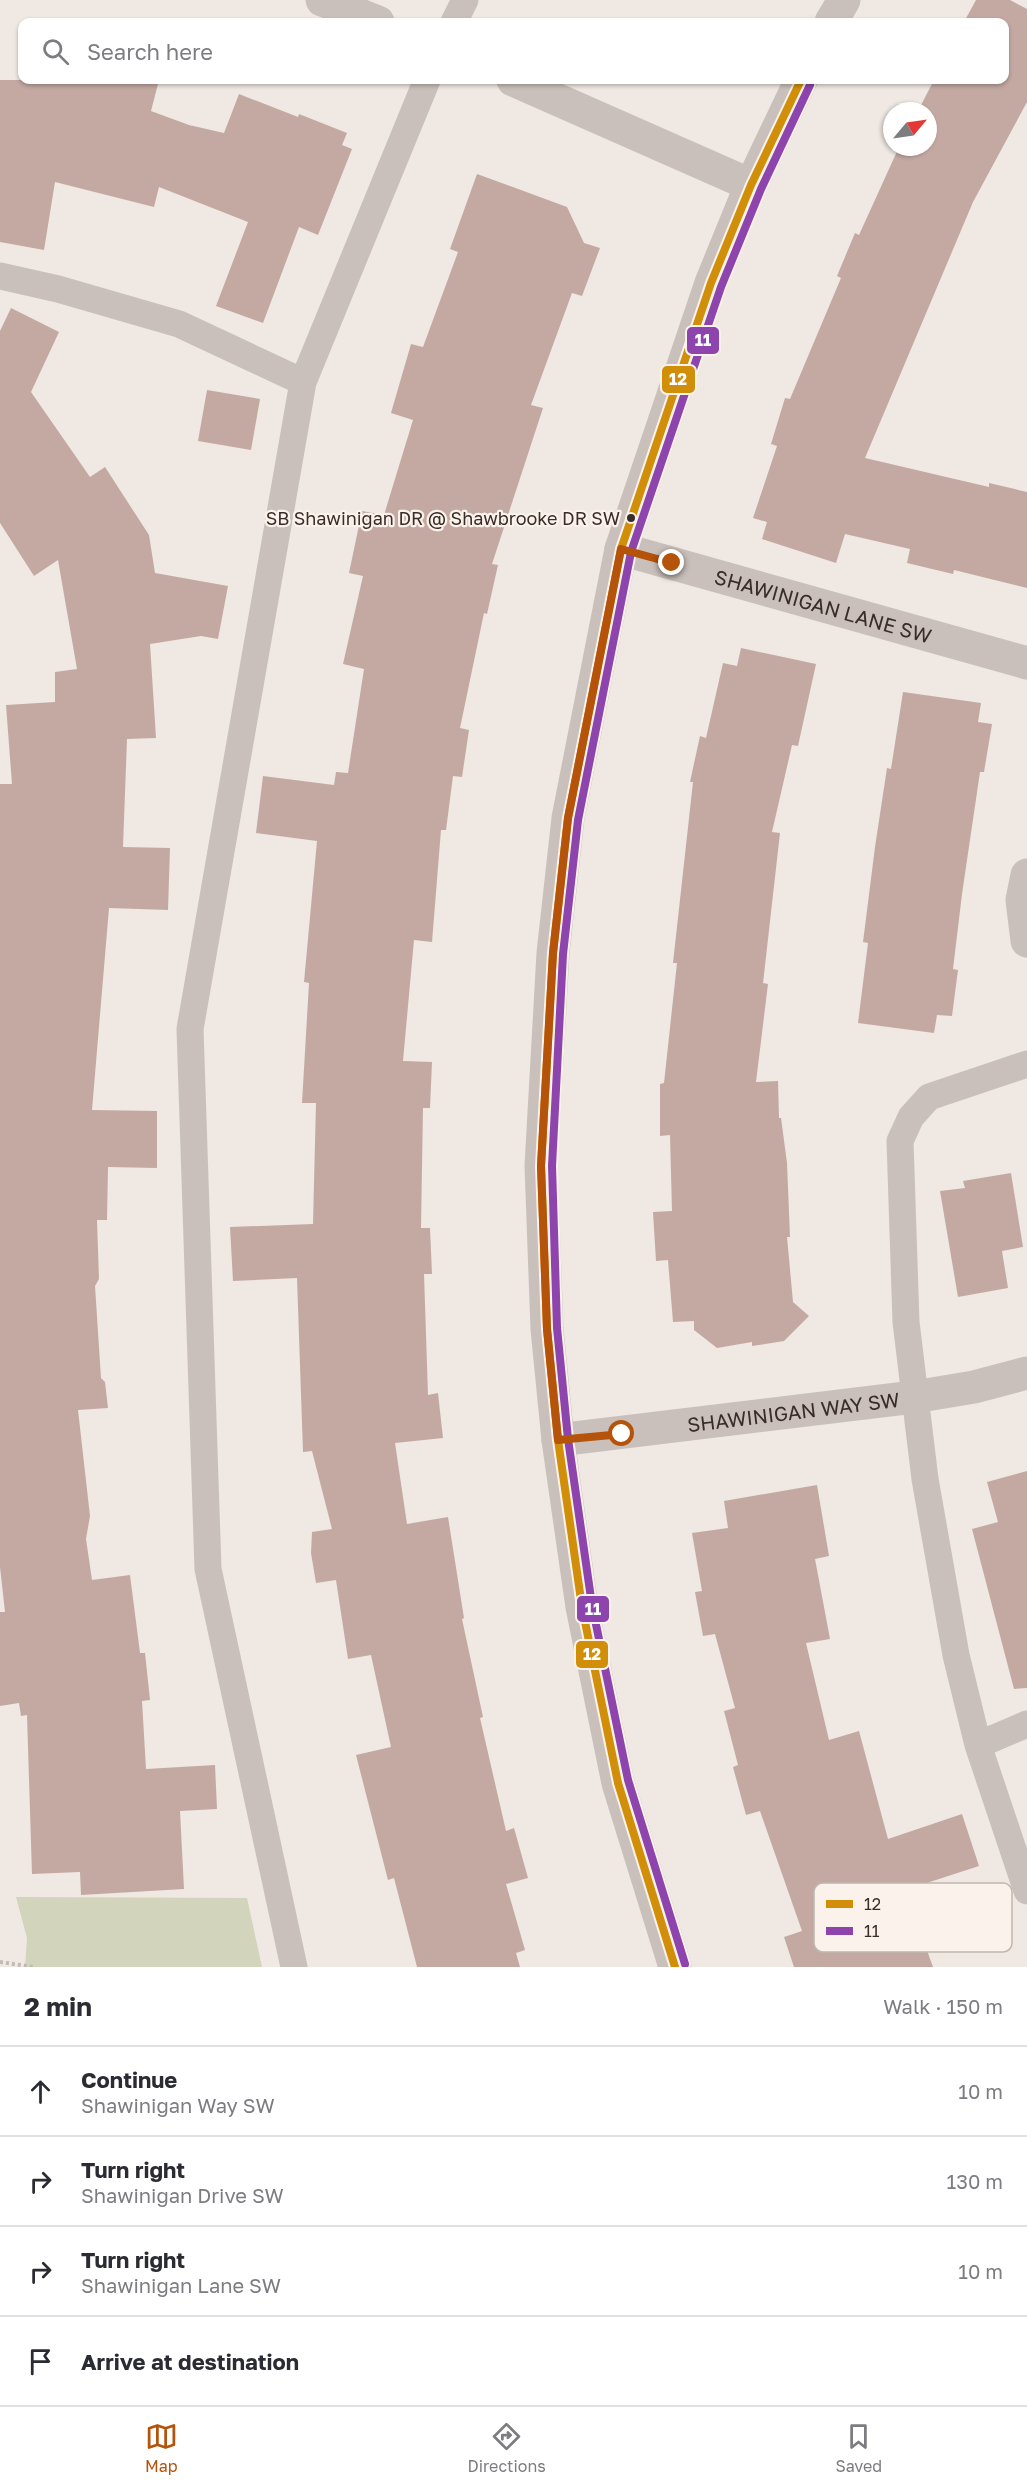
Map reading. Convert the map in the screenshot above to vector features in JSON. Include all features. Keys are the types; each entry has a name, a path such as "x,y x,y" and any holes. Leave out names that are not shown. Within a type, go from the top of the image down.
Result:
{"street":[{"path":"322,0 368,18"},
{"path":"833,18 844,0"},
{"path":"522,84 751,185"},
{"path":"675,1967 618,1783 582,1607 558,1440 547,1329 541,1166 553,953 568,818 621,549 711,283 751,185 799,84"},
{"name":"SHAWINIGAN LANE SW","path":"621,549 1027,663"},
{"path":"1027,875 1022,900 1027,941"},
{"name":"SHAWINIGAN WAY SW","path":"558,1440 914,1397 974,1387 1027,1373"}],"lane":[{"path":"456,18 465,0"},
{"path":"294,1967 208,1569 190,1029 303,382 425,84"},
{"path":"0,276 58,288 179,324 303,382"},
{"path":"1027,1064 929,1097 911,1118 900,1141 906,1322 925,1479 956,1655 978,1745 1027,1891"},
{"path":"978,1745 1027,1724"}],"path":[{"path":"0,1962 34,1967"}],"green space":[{"path":"16,1897 247,1898 262,1967 25,1967 27,1938"}],"building":[{"path":"976,0 1010,0 1027,9 1027,102 973,202 865,458 989,487 989,483 1027,492 1027,588 954,570 953,574 907,563 910,549 845,534 836,563 762,539 767,522 753,518 777,446 771,444 785,398 790,399 841,278 837,276 855,233 859,235 895,156 937,156 937,102 923,102 932,84 1009,84 1009,18 966,18"},
{"path":"0,80 18,80 18,84 158,84 151,111 189,125 224,133 239,94 347,133 342,145 352,149 318,235 299,227 263,323 216,306 248,222 159,187 154,207 55,182 44,250 0,242"},
{"path":"477,174 567,207 584,243 600,248 582,296 572,293 531,405 543,408 492,564 498,565 487,614 484,613 460,728 469,730 462,777 453,776 446,830 441,830 432,942 414,940 403,1061 432,1062 430,1108 423,1108 421,1228 430,1228 432,1274 424,1274 428,1395 438,1393 443,1438 395,1443 407,1524 448,1517 464,1618 462,1619 483,1717 480,1718 506,1831 514,1828 528,1878 506,1884 525,1950 516,1953 520,1967 417,1967 394,1878 388,1880 356,1755 391,1747 371,1655 348,1659 336,1580 316,1583 311,1553 312,1532 332,1529 312,1451 303,1452 297,1278 233,1281 230,1227 313,1224 316,1103 302,1103 309,983 304,982 317,841 256,833 263,776 334,785 336,772 348,773 364,669 343,664 363,576 349,573 362,511 384,515 413,420 391,413 411,344 423,347 458,252 450,249"},
{"path":"11,308 59,332 31,392 90,477 105,467 149,535 155,573 228,586 218,639 201,636 150,644 156,738 127,739 123,847 170,848 168,910 109,908 92,1110 157,1111 157,1168 108,1167 107,1220 97,1220 99,1279 95,1286 101,1378 105,1382 108,1408 78,1410 90,1516 86,1539 92,1580 130,1575 140,1653 145,1653 150,1700 142,1701 146,1769 215,1765 217,1809 180,1811 184,1889 81,1895 80,1872 32,1874 27,1715 21,1716 19,1703 0,1706 0,1612 5,1612 0,1567 0,784 12,784 6,705 55,702 55,672 77,669 58,560 34,576 0,523 0,331"},
{"path":"207,390 260,399 251,450 198,441"},
{"path":"741,648 816,664 798,746 792,745 772,832 780,833 763,983 768,984 756,1082 778,1081 779,1118 781,1118 787,1163 790,1237 787,1237 793,1302 809,1316 784,1341 752,1346 752,1342 717,1348 694,1330 694,1321 673,1322 668,1260 656,1261 653,1212 672,1211 670,1135 660,1136 660,1084 664,1083 677,963 673,963 693,782 690,782 700,736 706,738 723,663 737,666"},
{"path":"903,692 981,703 978,722 992,724 984,772 980,772 962,894 953,969 958,970 952,1016 937,1015 934,1033 858,1023 868,943 863,942 875,847 887,768 891,769"},
{"path":"1011,1173 1023,1247 1002,1251 1008,1288 958,1297 940,1191 965,1188 963,1181"},
{"path":"1027,1471 1027,1688 1014,1689 972,1529 998,1522 987,1482"},
{"path":"817,1485 829,1556 815,1559 830,1639 806,1643 829,1740 859,1731 888,1839 962,1814 979,1866 927,1883 814,1883 814,1952 928,1952 933,1967 794,1967 784,1937 802,1931 760,1811 746,1815 733,1767 738,1765 724,1711 735,1708 715,1634 703,1636 695,1592 702,1591 692,1533 728,1528 724,1501"}],"transit line":[{"name":"12","path":"675,1967 618,1783 582,1607 558,1440 547,1329 541,1166 553,953 568,818 621,549 711,283 751,185 799,84"},
{"name":"11","path":"685,1964 628,1780 592,1605 568,1439 557,1328 552,1166 563,954 578,820 631,552 721,287 761,189 810,85"}],"place":[{"name":"SB Shawinigan DR @ Shawbrooke DR SW","path":"631,518"}],"route":[{"path":"622,1434 558,1440 547,1329 541,1166 553,953 568,818 621,549 672,563"}]}
